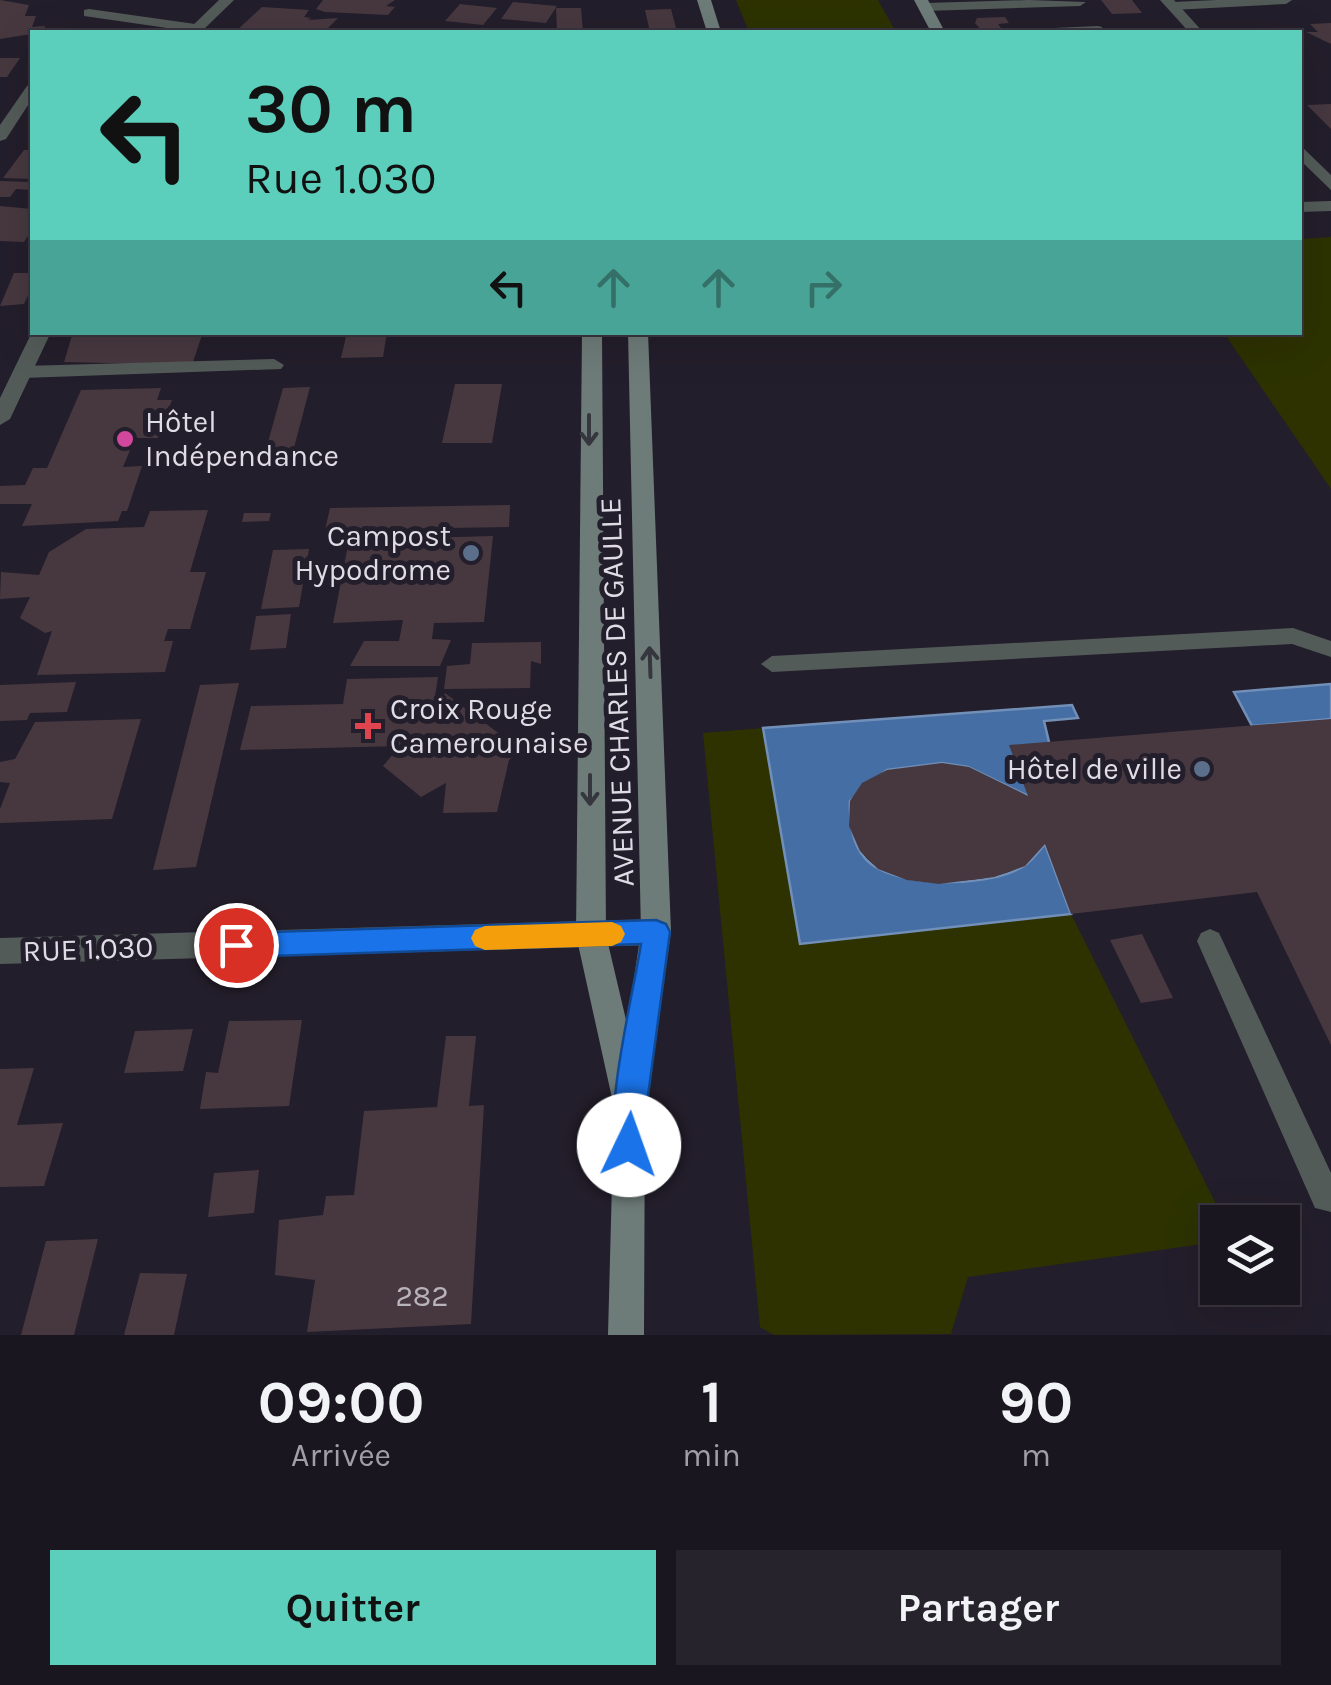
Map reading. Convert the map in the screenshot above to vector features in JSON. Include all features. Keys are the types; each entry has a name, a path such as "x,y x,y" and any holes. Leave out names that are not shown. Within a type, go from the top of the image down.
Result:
{"main road":[{"path":"704,0 713,30"},
{"path":"923,4 937,30"},
{"name":"AVENUE CHARLES DE GAULLE","path":"592,335 591,935 630,1107"},
{"name":"AVENUE CHARLES DE GAULLE","path":"626,1335 630,1107 656,932 638,335"}],"street":[{"path":"84,12 194,30 226,0"},
{"path":"1170,3 1194,30"},
{"path":"0,136 30,92"},
{"path":"1302,152 1331,185"},
{"path":"1302,207 1331,206"},
{"path":"0,419 41,335"},
{"path":"24,372 274,365"},
{"name":"RUE 1.030","path":"0,951 656,932"}],"lane":[{"path":"1170,3 1286,0"},
{"path":"923,4 1080,2"},
{"path":"772,664 1292,636 1331,649"},
{"path":"1210,941 1326,1196 1331,1196"}],"green space":[{"path":"736,0 878,0 895,30 748,30"},
{"path":"1331,237 1331,489 1225,335 1302,335 1302,239"},
{"path":"763,728 800,944 1071,914 1216,1205 1200,1205 1200,1244 968,1277 951,1334 774,1335 760,1327 703,733"}],"water":[{"path":"1331,684 1331,719 1252,726 1234,692"},
{"path":"1072,705 1078,718 1044,721 1049,742 1028,796 968,767 942,763 887,770 850,801 854,839 863,856 879,869 911,879 951,882 992,878 1024,866 1045,844 1071,914 800,944 763,728"}],"building":[{"path":"0,0 29,5 25,16 36,16 32,27 45,26 44,30 30,30 30,34 0,39"},
{"path":"323,0 395,0 386,6 395,7 388,15 325,12 316,9"},
{"path":"1101,0 1132,0 1142,13 1112,14"},
{"path":"513,2 557,6 546,23 501,19"},
{"path":"460,4 497,8 483,25 445,21"},
{"path":"262,7 309,10 304,17 311,18 308,20 338,18 326,30 237,30"},
{"path":"556,8 581,8 583,30 557,30"},
{"path":"671,9 676,30 650,30 645,10"},
{"path":"1005,17 1009,23 998,24 1002,30 981,30 975,23 977,18"},
{"path":"1331,23 1331,44 1306,32 1318,32 1310,24"},
{"path":"0,58 20,58 7,77 0,77"},
{"path":"1331,104 1331,129 1307,105"},
{"path":"24,150 30,150 30,179 3,178"},
{"path":"0,181 30,182 30,190 16,189 10,197 0,197"},
{"path":"0,206 30,209 30,233 24,242 0,241"},
{"path":"14,273 30,273 30,291 24,304 0,306"},
{"path":"72,335 202,335 192,365 64,362"},
{"path":"346,335 387,335 383,357 341,358"},
{"path":"455,384 502,384 492,443 442,443"},
{"path":"310,387 290,463 262,464 283,388"},
{"path":"161,388 157,400 172,400 158,438 135,438 123,467 142,466 127,511 122,511 118,521 22,526 32,504 0,504 0,486 25,485 33,468 47,468 81,390"},
{"path":"510,505 509,527 325,530 330,508"},
{"path":"208,510 190,572 206,572 190,629 168,629 164,641 173,641 165,672 37,675 52,631 45,633 20,618 30,597 0,599 1,572 39,575 49,552 86,529 144,527 150,511"},
{"path":"244,513 271,513 269,521 242,522"},
{"path":"493,536 484,622 434,623 432,639 451,640 440,666 350,666 364,641 399,641 403,620 333,623 349,540"},
{"path":"309,549 299,607 261,609 273,550"},
{"path":"291,614 286,648 250,650 256,616"},
{"path":"541,642 541,664 531,661 530,688 444,689 447,666 470,664 472,643"},
{"name":"Croix Rouge Camerounaise","path":"438,677 434,703 445,693 521,750 509,760 497,812 443,813 446,783 421,797 383,766 400,746 240,750 251,706 343,704 347,679"},
{"path":"76,682 67,712 30,713 27,720 0,721 0,685"},
{"path":"239,683 196,867 153,870 200,685"},
{"path":"141,719 112,819 0,823 0,809 10,783 0,782 0,762 15,759 35,722"},
{"path":"1331,719 1331,1045 1257,892 1071,914 1045,844 1025,866 994,877 939,884 907,880 878,869 860,851 849,826 850,801 862,783 887,770 942,763 969,767 1028,796 1009,745"},
{"path":"1142,934 1173,998 1141,1003 1110,940"},
{"path":"302,1020 289,1106 200,1109 206,1072 218,1073 229,1021"},
{"path":"193,1029 183,1071 124,1073 135,1031"},
{"path":"446,1036 476,1036 469,1106 484,1105 471,1324 307,1332 315,1280 275,1275 279,1220 323,1215 326,1196 354,1195 364,1111 437,1107"},
{"path":"34,1068 17,1125 63,1123 44,1186 0,1187 0,1069"},
{"path":"259,1170 254,1213 208,1217 214,1173"},
{"path":"98,1239 74,1335 21,1335 46,1241"},
{"path":"140,1273 187,1274 174,1335 124,1335"}],"slow traffic":[{"path":"485,938 612,934"}],"place":[{"name":"Hôtel Indépendance","path":"125,439"},
{"name":"Campost Hypodrome","path":"471,553"},
{"name":"Croix Rouge Camerounaise","path":"368,726"},
{"name":"Hôtel de ville","path":"1202,769"}],"route":[{"path":"236,945 656,932 653,977 630,1107 629,1145"}]}
